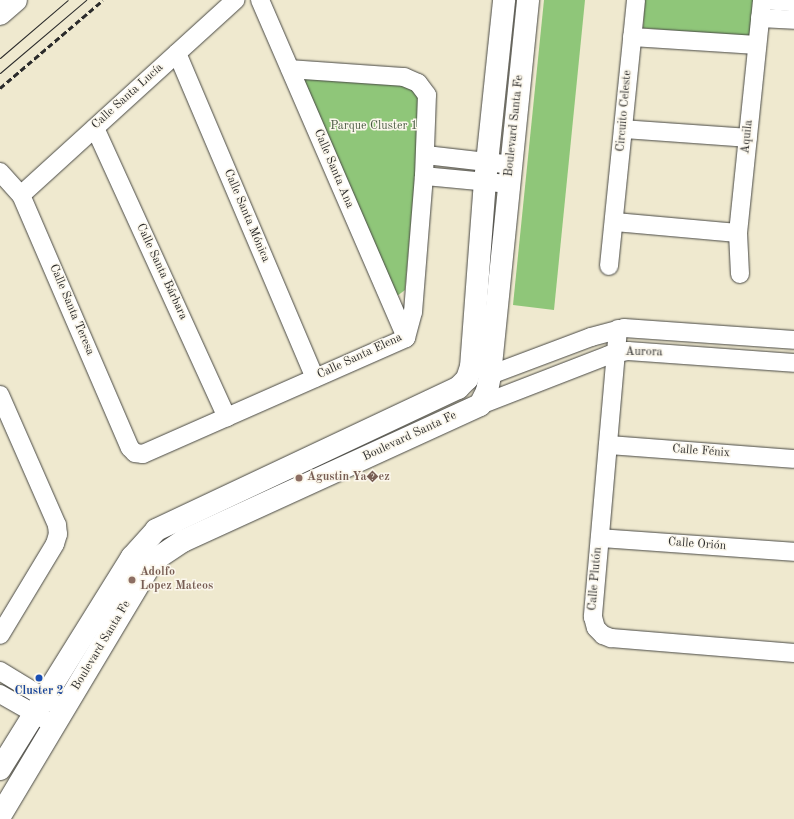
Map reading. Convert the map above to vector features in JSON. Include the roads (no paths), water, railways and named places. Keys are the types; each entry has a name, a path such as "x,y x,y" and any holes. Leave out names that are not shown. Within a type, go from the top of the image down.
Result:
{"main road":[{"path":"0,14 16,0"},
{"name":"Boulevard Santa Fe","path":"0,769 132,557 156,530 458,388 467,379 471,367 486,172 504,0"},
{"name":"Boulevard Santa Fe","path":"0,816 149,567 159,557 183,541 480,405 487,391 490,375 528,0"}],"street":[{"name":"Calle Santa Lucía","path":"21,195 236,0"},
{"name":"Calle Santa Ana","path":"260,0 406,338"},
{"name":"Circuito Celeste","path":"609,266 615,222 636,0"},
{"path":"762,0 794,2"},
{"name":"Aquila","path":"740,274 738,233 762,0"},
{"path":"760,18 794,20"},
{"path":"632,37 757,45"},
{"name":"Calle Santa Mónica","path":"177,53 315,378"},
{"name":"Calle Santa Elena","path":"135,453 143,454 406,338 413,312 426,156 427,95 418,83 404,77 290,69"},
{"name":"Calle Santa Bárbara","path":"94,128 227,417"},
{"path":"623,129 748,138"},
{"path":"426,156 486,172"},
{"name":"Calle Santa Teresa","path":"0,172 21,195 130,448 135,453"},
{"path":"424,176 486,172 510,174"},
{"path":"615,222 738,233"},
{"name":"Aurora","path":"490,375 618,329 634,327 794,340"},
{"name":"Calle Plutón","path":"618,329 593,617 596,628 603,635 623,639 794,653"},
{"name":"Aurora","path":"480,405 616,353 639,351 794,363"},
{"path":"0,395 57,525 58,534 55,544 0,635"},
{"name":"Calle Fénix","path":"608,444 793,459"},
{"name":"Calle Orión","path":"600,538 794,552"},
{"path":"0,671 40,705 59,718"},
{"path":"0,694 40,705"}],"tram line":[{"path":"0,58 68,0"},
{"path":"0,73 86,0"}],"railway":[{"path":"0,88 103,0"}],"place":[{"name":"Agustin Ya�ez","path":"299,478"},
{"name":"Adolfo Lopez Mateos","path":"132,580"},
{"name":"Cluster 2","path":"39,678"}],"park label":[{"name":"Parque Cluster 1","path":"374,127"}]}
